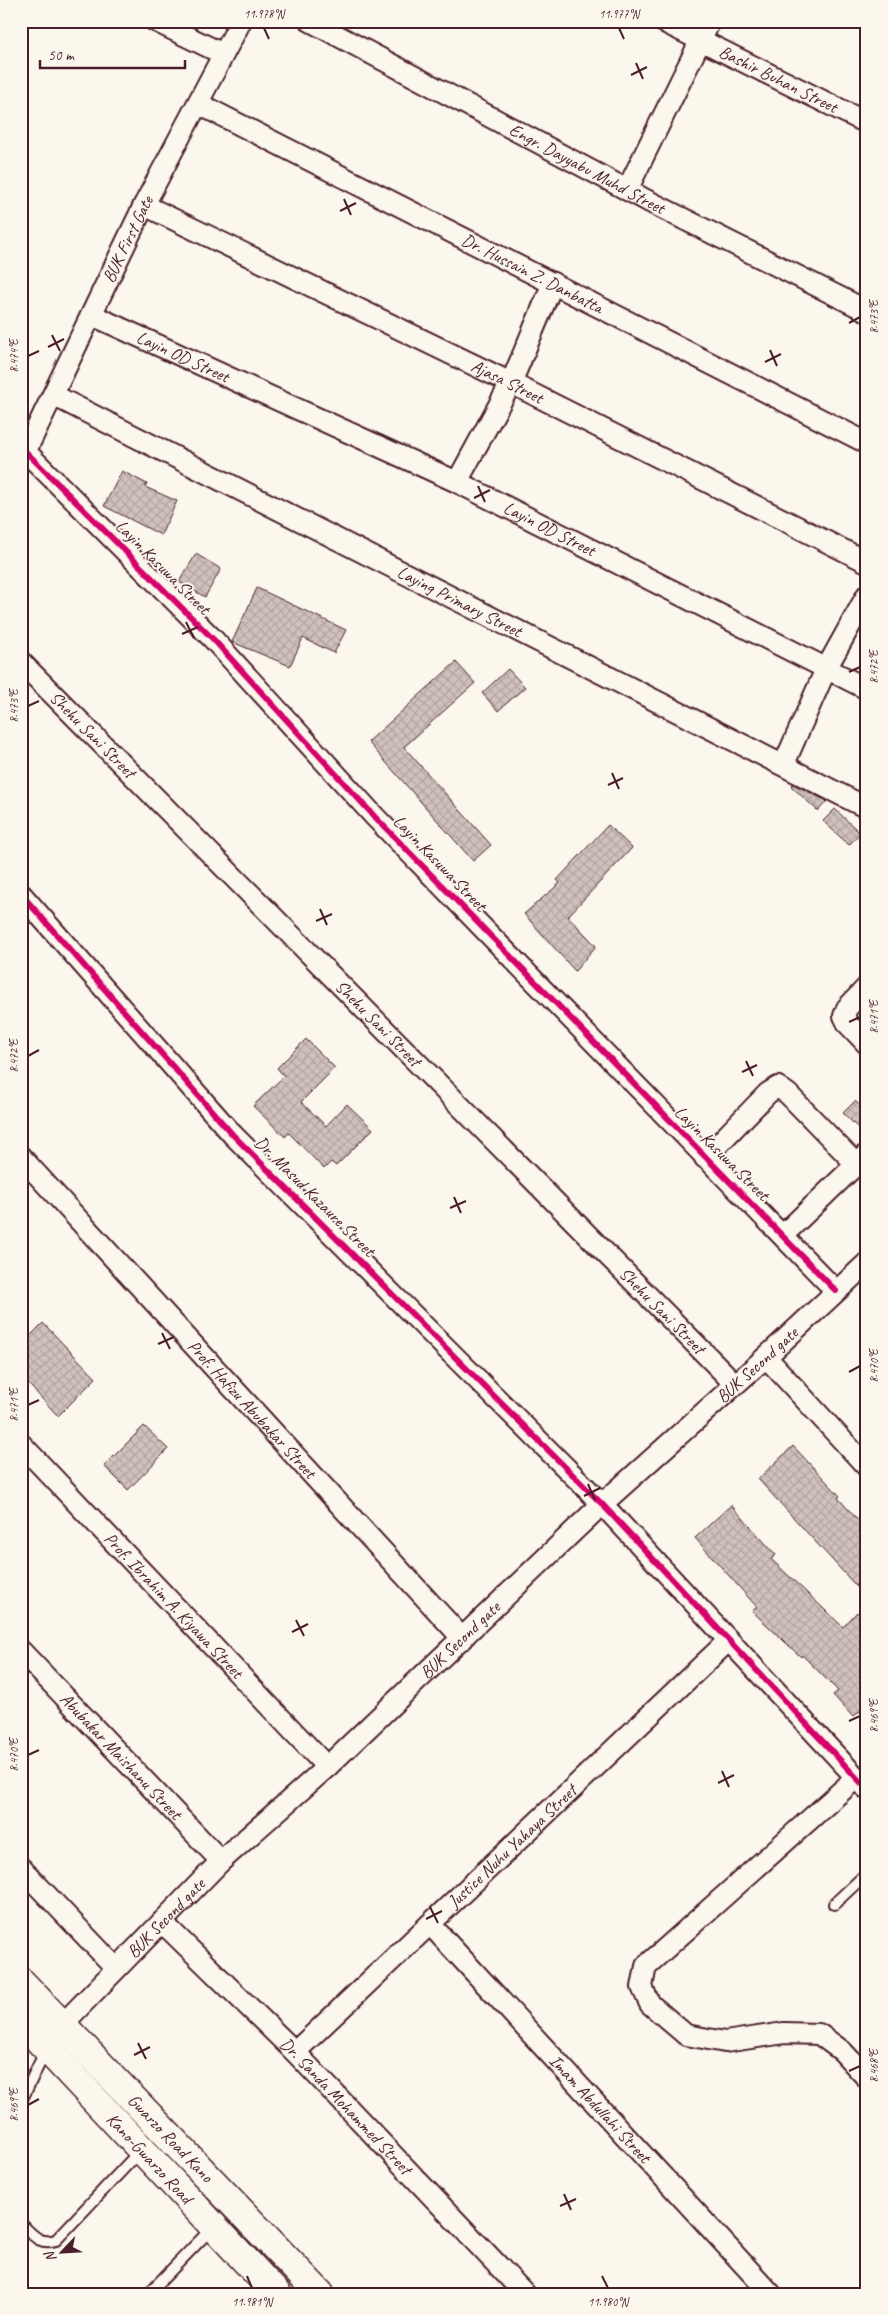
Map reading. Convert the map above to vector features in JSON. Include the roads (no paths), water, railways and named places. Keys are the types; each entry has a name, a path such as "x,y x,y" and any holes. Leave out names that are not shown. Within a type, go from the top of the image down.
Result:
{"main road":[{"name":"Gwarzo Road Kano","path":"21,1982 320,2294"},
{"name":"Kano-Gwarzo Road","path":"21,2021 277,2294"}],"street":[{"path":"155,21 223,54"},
{"name":"BUK First Gate","path":"23,457 144,205 199,104 241,21"},
{"name":"Engr. Dayyabu Muhd Street","path":"310,21 627,190 867,311"},
{"name":"Bashir Buhan Street","path":"662,21 867,123"},
{"path":"627,190 710,21"},
{"name":"Dr. Hussain Z. Danbatta","path":"199,104 867,443"},
{"name":"Ajasa Street","path":"144,205 511,383 867,562"},
{"path":"457,482 511,383 553,283"},
{"name":"Layin OD Street","path":"92,315 457,482 867,689"},
{"name":"Laying Primary Street","path":"53,395 784,764 867,808"},
{"name":"Layin Kasuwa Street","path":"23,457 213,639 375,817 836,1291"},
{"path":"784,764 826,669 867,595"},
{"name":"Shehu Sani Street","path":"21,662 734,1383"},
{"name":"Dr. Masud Kazaure Street","path":"21,894 233,1135 602,1504 862,1783"},
{"path":"867,987 847,1008 844,1016 848,1024 867,1044"},
{"path":"705,1158 768,1093 778,1087 861,1159 783,1235"},
{"name":"Prof. Hafizu Abubakar Street","path":"21,1157 463,1639"},
{"name":"BUK Second gate","path":"62,2025 221,1862 463,1639 602,1504 734,1383 766,1357 867,1263"},
{"path":"766,1357 867,1467"},
{"name":"Prof. Ibrahim A. Kiyawa Street","path":"21,1444 326,1767"},
{"name":"Justice Nuhu Yahaya Street","path":"295,2052 728,1641"},
{"name":"Abubakar Maishanu Street","path":"21,1651 221,1862"},
{"path":"862,1783 646,1966 642,1987 650,2004 686,2035 725,2042 784,2033 819,2034 842,2051 867,2078"},
{"path":"21,1868 116,1968"},
{"name":"Dr. Sanda Mohammed Street","path":"162,1922 295,2052 525,2294"},
{"name":"Imam Abdullahi Street","path":"430,1924 771,2294"}],"lane":[{"path":"834,1904 867,1873"},
{"path":"21,2101 47,2048"},
{"path":"21,2224 38,2240 47,2243 56,2240 142,2149"},
{"path":"148,2294 214,2226"}]}
